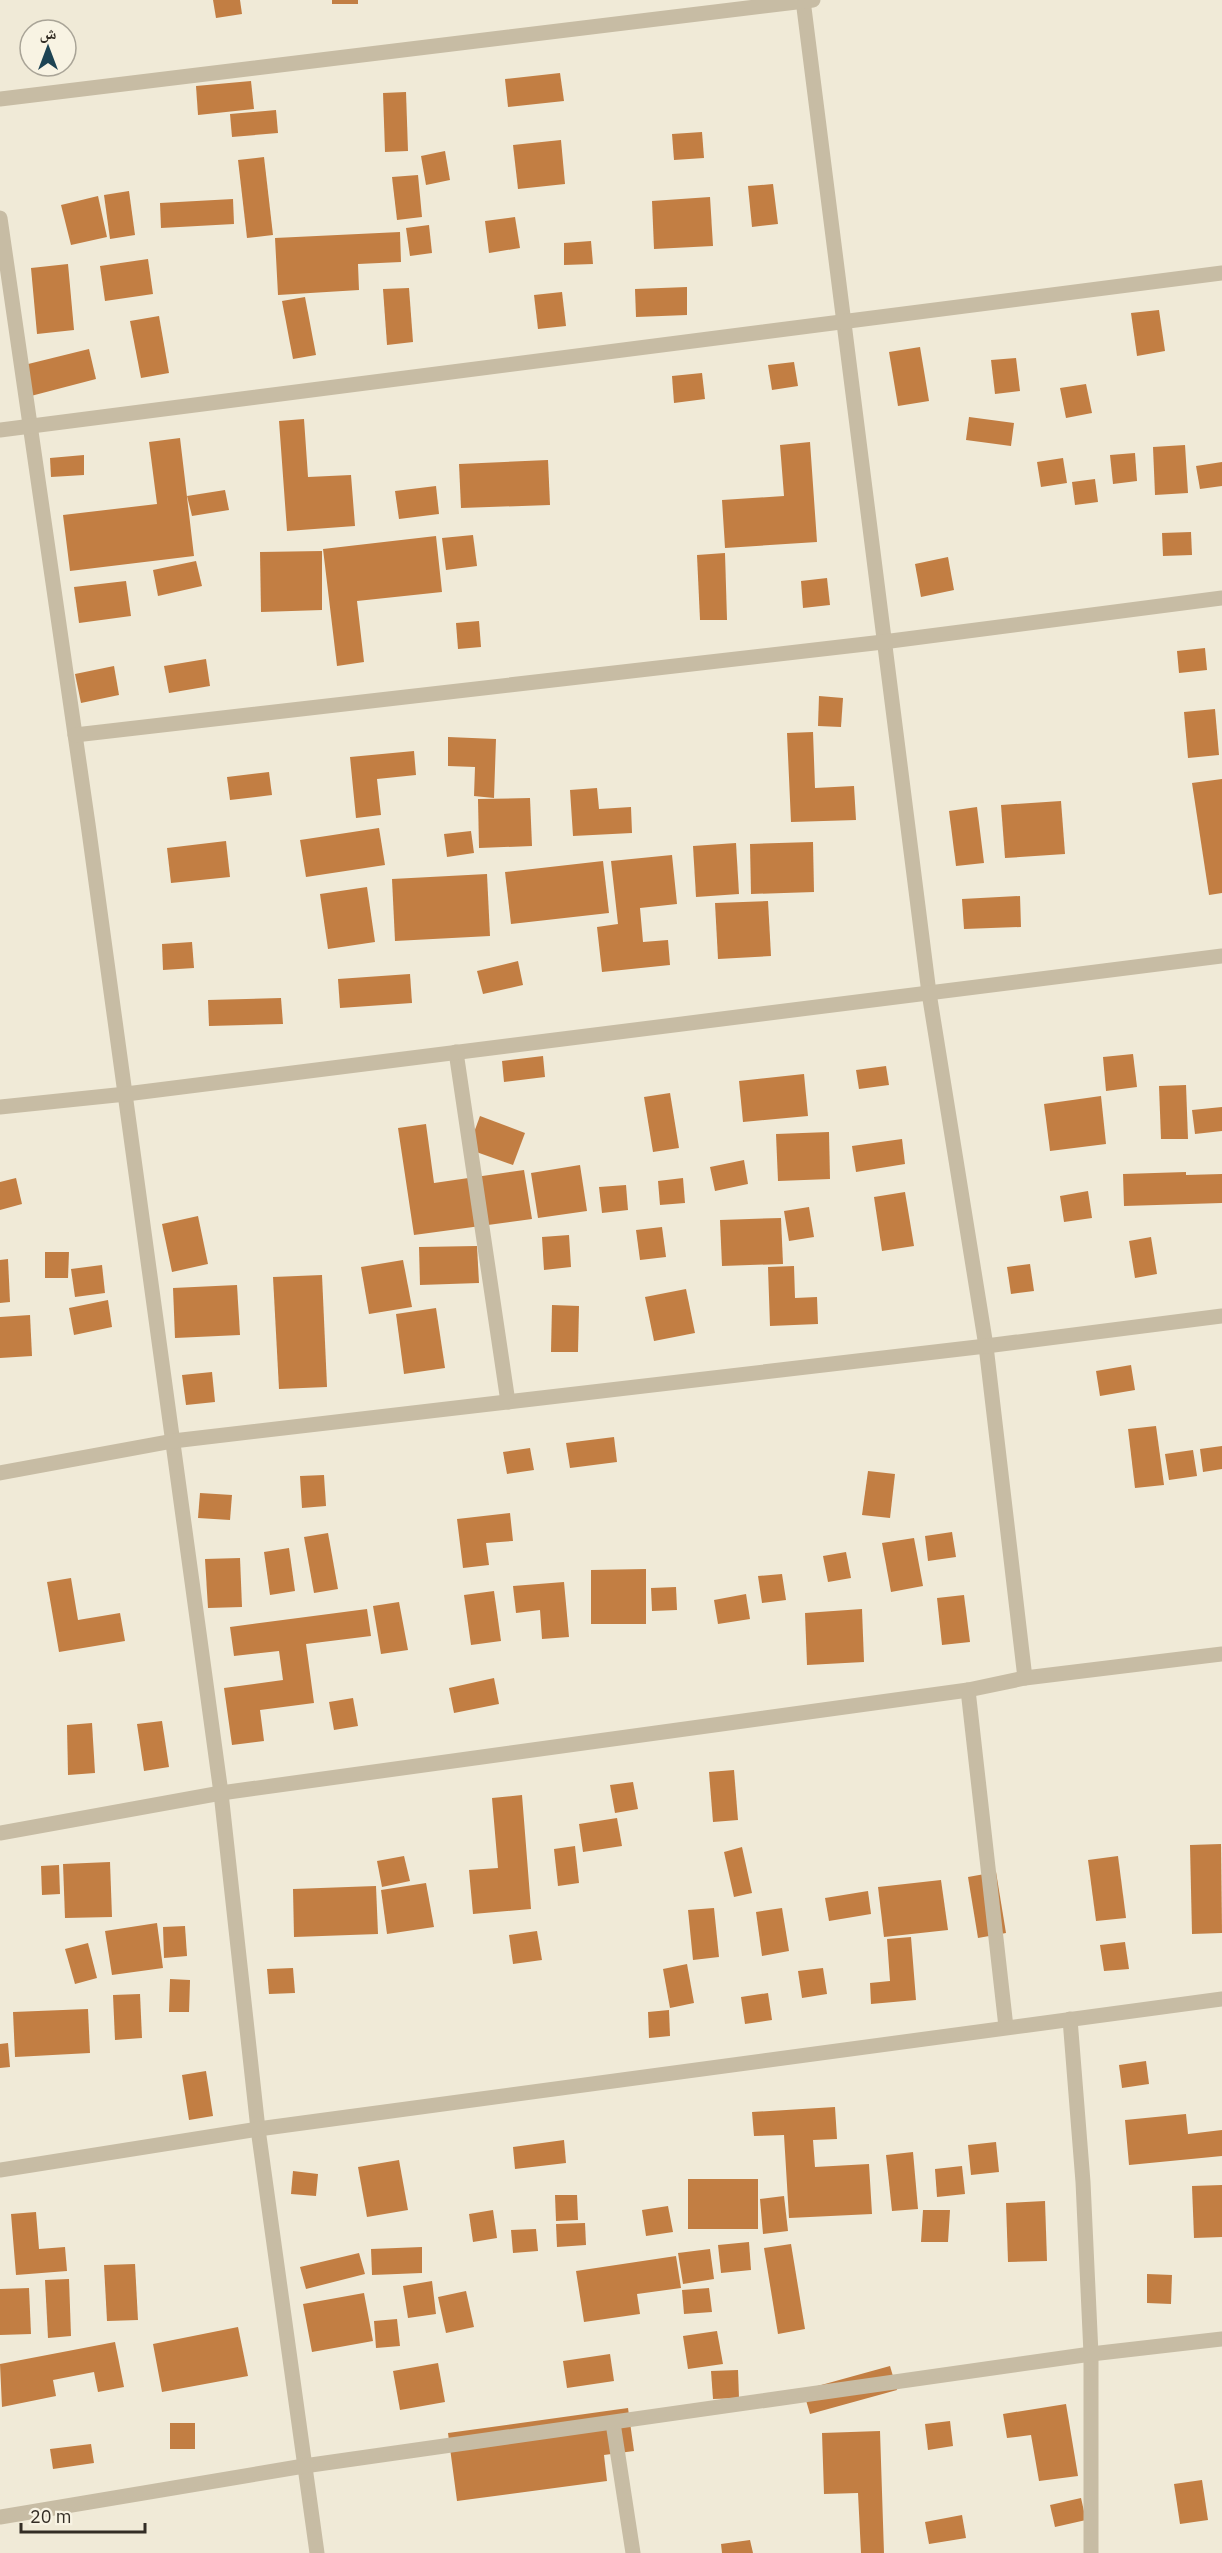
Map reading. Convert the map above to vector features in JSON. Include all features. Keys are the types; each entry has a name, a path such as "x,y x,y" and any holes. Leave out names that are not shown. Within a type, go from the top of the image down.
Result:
{"street":[{"path":"0,99 806,0 883,642 929,993 986,1346 1025,1678"},
{"path":"0,218 126,1094 221,1793 258,2130 317,2553"},
{"path":"0,429 1222,273"},
{"path":"75,735 883,642 1222,598"},
{"path":"0,1107 126,1094 1222,956"},
{"path":"456,1053 508,1402"},
{"path":"0,1473 173,1441 986,1346 1222,1316"},
{"path":"0,1833 221,1793 968,1690 1025,1678 1222,1654"},
{"path":"968,1690 1006,2027"},
{"path":"0,2170 258,2130 1222,1999"},
{"path":"1070,2019 1083,2181 1091,2354 1091,2553"},
{"path":"0,2517 304,2466 1091,2354 1222,2339"},
{"path":"614,2422 633,2553"}],"building":[{"path":"213,0 240,0 242,14 216,18"},
{"path":"332,0 358,0 358,4 332,4"},
{"path":"560,73 564,101 508,107 505,79"},
{"path":"251,81 254,109 198,115 196,86"},
{"path":"406,92 408,151 385,152 383,93"},
{"path":"276,110 278,133 232,137 230,114"},
{"path":"702,132 704,158 674,160 672,134"},
{"path":"561,140 565,184 518,189 513,145"},
{"path":"445,151 450,180 426,185 421,156"},
{"path":"264,157 273,235 247,238 238,160"},
{"path":"418,175 422,217 397,220 392,177"},
{"path":"773,184 778,224 752,227 748,186"},
{"path":"129,191 135,235 110,239 104,195"},
{"path":"98,196 107,237 71,245 61,205"},
{"path":"710,197 713,246 654,249 652,201"},
{"path":"233,199 234,224 161,228 160,203"},
{"path":"515,217 520,248 489,253 485,221"},
{"path":"429,225 432,253 410,256 406,228"},
{"path":"400,232 401,262 358,264 359,290 278,295 275,238"},
{"path":"591,241 593,264 564,265 564,243"},
{"path":"148,259 153,294 105,301 100,266"},
{"path":"68,264 74,330 37,334 31,268"},
{"path":"687,287 687,315 636,317 635,289"},
{"path":"409,288 413,342 387,345 383,289"},
{"path":"562,292 566,326 538,329 534,295"},
{"path":"305,297 316,355 293,359 282,301"},
{"path":"1159,310 1165,351 1137,356 1131,313"},
{"path":"159,316 169,373 141,378 130,321"},
{"path":"920,347 929,401 898,406 889,352"},
{"path":"89,349 96,379 27,397 20,366"},
{"path":"1016,358 1020,391 995,394 991,360"},
{"path":"794,362 798,386 772,390 768,365"},
{"path":"702,373 705,399 674,403 672,376"},
{"path":"1086,384 1092,413 1066,418 1060,388"},
{"path":"969,417 1014,423 1011,446 966,440"},
{"path":"304,419 308,477 351,475 355,526 287,531 279,421"},
{"path":"180,438 194,556 70,571 63,515 157,504 149,442"},
{"path":"810,442 817,542 725,548 722,500 784,496 780,445"},
{"path":"1185,445 1188,493 1155,495 1153,447"},
{"path":"1135,453 1137,481 1113,484 1110,455"},
{"path":"84,455 84,475 51,477 50,458"},
{"path":"1063,458 1067,483 1041,487 1037,462"},
{"path":"548,460 550,505 461,508 459,464"},
{"path":"1222,462 1222,486 1200,489 1196,466"},
{"path":"1095,479 1098,502 1075,505 1072,482"},
{"path":"436,486 439,514 399,519 395,491"},
{"path":"225,490 229,510 192,516 187,496"},
{"path":"1191,532 1192,555 1163,556 1162,533"},
{"path":"473,535 477,566 446,570 442,538"},
{"path":"436,536 442,592 357,601 364,662 337,666 323,549"},
{"path":"322,551 322,610 261,612 260,552"},
{"path":"725,553 727,620 700,620 697,555"},
{"path":"948,557 954,590 921,597 915,564"},
{"path":"196,561 202,586 158,596 153,570"},
{"path":"827,578 830,605 803,608 801,581"},
{"path":"126,581 131,616 79,623 74,587"},
{"path":"479,621 481,647 458,649 456,623"},
{"path":"1205,648 1207,670 1179,673 1177,651"},
{"path":"206,659 210,686 169,693 164,666"},
{"path":"114,666 119,695 81,703 75,674"},
{"path":"819,696 843,698 841,727 818,726"},
{"path":"1215,709 1219,755 1188,758 1184,712"},
{"path":"813,732 815,788 854,786 856,820 791,822 787,733"},
{"path":"448,737 496,739 494,798 474,796 475,767 448,766"},
{"path":"414,751 416,775 377,779 381,815 356,818 350,757"},
{"path":"269,772 272,795 230,800 227,777"},
{"path":"1222,779 1222,893 1209,895 1192,783"},
{"path":"597,788 599,809 631,807 632,833 573,836 570,790"},
{"path":"530,798 532,846 479,848 478,799"},
{"path":"1061,801 1065,854 1005,858 1001,805"},
{"path":"977,807 984,863 956,866 949,811"},
{"path":"379,828 385,865 306,877 300,840"},
{"path":"471,831 474,853 447,857 444,834"},
{"path":"226,841 230,877 171,883 167,848"},
{"path":"813,842 814,892 751,894 750,844"},
{"path":"736,843 739,894 696,897 693,846"},
{"path":"672,855 677,904 640,908 643,942 668,940 670,965 602,972 597,927 618,924 611,861"},
{"path":"603,861 609,913 511,924 505,872"},
{"path":"487,874 490,936 395,941 392,879"},
{"path":"367,887 375,942 328,949 320,894"},
{"path":"1020,896 1021,927 964,929 962,899"},
{"path":"768,901 771,956 718,959 715,903"},
{"path":"192,942 194,968 163,970 162,944"},
{"path":"518,961 523,985 483,994 477,971"},
{"path":"410,974 412,1003 340,1008 338,979"},
{"path":"281,998 283,1024 209,1026 208,1000"},
{"path":"1133,1054 1137,1087 1106,1091 1103,1057"},
{"path":"543,1056 545,1077 504,1082 502,1061"},
{"path":"886,1066 889,1085 859,1089 856,1070"},
{"path":"804,1074 808,1116 743,1122 739,1081"},
{"path":"1186,1085 1188,1139 1161,1139 1159,1086"},
{"path":"670,1093 679,1148 653,1152 644,1097"},
{"path":"1101,1096 1106,1144 1050,1151 1044,1104"},
{"path":"1222,1107 1222,1131 1195,1134 1192,1110"},
{"path":"480,1116 525,1133 513,1165 468,1149"},
{"path":"426,1124 434,1183 524,1170 532,1219 414,1235 398,1128"},
{"path":"829,1132 830,1179 778,1181 776,1134"},
{"path":"902,1139 905,1164 856,1172 852,1146"},
{"path":"744,1160 748,1184 715,1191 710,1167"},
{"path":"580,1165 587,1211 538,1218 531,1173"},
{"path":"1186,1172 1186,1175 1222,1174 1222,1203 1124,1206 1123,1174"},
{"path":"16,1178 22,1204 0,1210 0,1182"},
{"path":"683,1178 685,1203 660,1205 658,1181"},
{"path":"626,1185 628,1210 602,1213 599,1187"},
{"path":"1088,1191 1092,1218 1064,1222 1060,1196"},
{"path":"905,1192 914,1246 882,1251 874,1197"},
{"path":"809,1207 814,1237 789,1241 784,1211"},
{"path":"198,1216 208,1264 172,1272 162,1224"},
{"path":"781,1218 783,1264 722,1266 720,1220"},
{"path":"662,1227 666,1257 640,1260 636,1230"},
{"path":"569,1235 571,1267 544,1270 542,1237"},
{"path":"1151,1237 1157,1274 1135,1278 1129,1241"},
{"path":"477,1246 479,1283 420,1285 419,1247"},
{"path":"45,1252 69,1252 68,1278 45,1278"},
{"path":"8,1259 10,1302 0,1303 0,1260"},
{"path":"403,1260 412,1307 369,1314 361,1267"},
{"path":"1030,1264 1034,1291 1011,1294 1007,1267"},
{"path":"102,1265 105,1293 75,1297 71,1269"},
{"path":"794,1266 795,1298 817,1297 818,1324 770,1326 768,1267"},
{"path":"322,1275 327,1387 279,1389 273,1277"},
{"path":"237,1285 240,1335 175,1338 173,1288"},
{"path":"686,1289 695,1333 654,1341 645,1297"},
{"path":"108,1300 112,1327 74,1335 69,1308"},
{"path":"552,1305 579,1306 578,1352 551,1352"},
{"path":"436,1308 445,1368 404,1374 396,1314"},
{"path":"30,1315 32,1356 0,1358 0,1317"},
{"path":"1131,1365 1135,1390 1100,1396 1096,1371"},
{"path":"212,1372 215,1402 186,1405 182,1375"},
{"path":"1156,1426 1164,1485 1135,1488 1128,1429"},
{"path":"614,1437 617,1462 570,1468 566,1443"},
{"path":"1222,1446 1222,1469 1203,1472 1200,1449"},
{"path":"530,1448 534,1470 507,1474 503,1452"},
{"path":"1193,1450 1197,1476 1169,1480 1165,1454"},
{"path":"868,1471 895,1474 890,1518 862,1515"},
{"path":"324,1475 326,1506 302,1508 300,1476"},
{"path":"200,1493 232,1495 230,1520 198,1518"},
{"path":"510,1513 513,1541 486,1543 489,1565 463,1568 457,1519"},
{"path":"952,1532 956,1557 928,1561 925,1536"},
{"path":"328,1533 338,1589 314,1593 304,1537"},
{"path":"914,1538 923,1586 891,1592 882,1543"},
{"path":"289,1548 295,1591 270,1595 264,1552"},
{"path":"846,1552 851,1578 828,1582 823,1556"},
{"path":"240,1558 242,1607 208,1608 205,1559"},
{"path":"646,1569 646,1624 591,1624 591,1570"},
{"path":"782,1574 786,1600 762,1603 758,1576"},
{"path":"71,1578 78,1620 120,1613 125,1641 59,1652 47,1582"},
{"path":"564,1582 569,1637 542,1639 540,1610 516,1613 513,1586"},
{"path":"676,1587 677,1610 652,1611 651,1588"},
{"path":"494,1591 501,1641 471,1645 464,1595"},
{"path":"746,1594 750,1619 718,1624 714,1600"},
{"path":"964,1595 970,1642 942,1645 937,1598"},
{"path":"399,1602 408,1650 381,1654 373,1606"},
{"path":"367,1609 371,1636 306,1644 314,1703 260,1710 264,1741 232,1745 224,1688 283,1680 279,1651 234,1656 230,1627"},
{"path":"862,1609 864,1662 807,1665 805,1613"},
{"path":"494,1678 499,1704 454,1713 449,1688"},
{"path":"353,1698 358,1726 334,1730 329,1702"},
{"path":"162,1721 169,1767 144,1771 137,1724"},
{"path":"92,1723 95,1773 68,1775 67,1725"},
{"path":"734,1770 738,1820 713,1822 709,1772"},
{"path":"633,1782 638,1809 615,1813 610,1785"},
{"path":"522,1795 531,1909 473,1914 469,1870 498,1868 492,1798"},
{"path":"617,1818 622,1846 583,1852 579,1824"},
{"path":"1221,1844 1222,1933 1192,1934 1190,1845"},
{"path":"575,1846 579,1883 558,1886 554,1849"},
{"path":"742,1847 752,1893 734,1897 724,1852"},
{"path":"404,1856 410,1881 382,1887 377,1861"},
{"path":"1118,1856 1126,1918 1096,1921 1088,1860"},
{"path":"110,1862 112,1917 65,1918 63,1864"},
{"path":"59,1865 60,1894 42,1895 41,1866"},
{"path":"996,1872 1006,1933 978,1938 968,1877"},
{"path":"941,1880 948,1930 884,1937 878,1887"},
{"path":"426,1883 434,1927 387,1934 381,1890"},
{"path":"376,1886 378,1934 294,1937 293,1889"},
{"path":"868,1891 871,1914 829,1921 825,1898"},
{"path":"714,1908 719,1957 693,1960 688,1910"},
{"path":"782,1908 789,1951 762,1956 756,1912"},
{"path":"157,1923 163,1968 112,1975 105,1931"},
{"path":"185,1926 187,1956 164,1958 163,1927"},
{"path":"537,1931 542,1960 513,1964 509,1935"},
{"path":"911,1937 916,2000 871,2004 870,1983 890,1981 887,1939"},
{"path":"1125,1942 1129,1969 1104,1971 1100,1945"},
{"path":"88,1943 97,1978 75,1984 65,1949"},
{"path":"687,1964 694,2003 670,2008 663,1969"},
{"path":"293,1968 295,1993 269,1994 267,1969"},
{"path":"823,1968 827,1994 802,1998 798,1971"},
{"path":"170,1979 190,1980 189,2012 169,2012"},
{"path":"768,1993 772,2020 745,2024 741,1997"},
{"path":"140,1994 142,2038 115,2040 113,1995"},
{"path":"88,2009 90,2053 15,2057 13,2012"},
{"path":"669,2010 670,2036 649,2038 648,2012"},
{"path":"8,2043 10,2067 0,2068 0,2044"},
{"path":"1146,2061 1149,2084 1122,2088 1119,2065"},
{"path":"206,2071 213,2116 189,2120 182,2075"},
{"path":"835,2107 837,2139 813,2140 815,2167 869,2164 872,2214 789,2218 784,2135 754,2136 752,2112"},
{"path":"1186,2114 1188,2134 1222,2130 1222,2156 1129,2165 1125,2120"},
{"path":"564,2140 566,2163 515,2169 513,2147"},
{"path":"996,2142 999,2172 971,2175 968,2145"},
{"path":"913,2152 918,2209 892,2211 886,2155"},
{"path":"399,2160 408,2210 367,2217 358,2167"},
{"path":"962,2166 965,2194 937,2197 935,2169"},
{"path":"293,2171 318,2174 316,2196 291,2194"},
{"path":"688,2179 758,2179 758,2229 688,2229"},
{"path":"1222,2185 1222,2237 1194,2238 1192,2186"},
{"path":"555,2195 577,2195 578,2220 556,2221"},
{"path":"784,2196 788,2231 763,2234 760,2199"},
{"path":"1045,2201 1047,2261 1008,2262 1006,2203"},
{"path":"668,2206 673,2232 646,2236 642,2210"},
{"path":"493,2210 497,2238 473,2242 469,2214"},
{"path":"923,2210 950,2210 948,2242 921,2242"},
{"path":"36,2212 39,2249 65,2247 67,2271 16,2275 11,2214"},
{"path":"585,2223 586,2245 557,2247 556,2224"},
{"path":"536,2229 538,2251 513,2253 511,2230"},
{"path":"749,2242 751,2270 721,2273 718,2245"},
{"path":"791,2244 805,2329 778,2334 764,2248"},
{"path":"422,2247 422,2273 372,2275 371,2249"},
{"path":"710,2249 714,2279 683,2284 678,2253"},
{"path":"359,2253 365,2274 306,2289 300,2267"},
{"path":"676,2256 681,2288 637,2294 640,2314 584,2322 576,2271"},
{"path":"135,2264 138,2320 107,2321 104,2265"},
{"path":"1147,2274 1172,2275 1171,2304 1147,2303"},
{"path":"69,2279 71,2336 48,2338 45,2280"},
{"path":"432,2281 436,2314 408,2318 403,2286"},
{"path":"29,2288 31,2334 0,2335 0,2289"},
{"path":"709,2288 712,2312 684,2314 682,2290"},
{"path":"466,2291 474,2327 446,2333 438,2297"},
{"path":"364,2293 373,2341 312,2352 303,2304"},
{"path":"397,2319 400,2346 376,2348 374,2321"},
{"path":"238,2327 248,2376 162,2392 153,2344"},
{"path":"717,2331 723,2364 688,2369 683,2336"},
{"path":"115,2342 124,2387 98,2392 94,2372 53,2380 56,2396 2,2407 0,2364"},
{"path":"610,2354 614,2381 567,2388 563,2361"},
{"path":"438,2363 445,2402 400,2410 393,2371"},
{"path":"890,2366 897,2390 810,2414 803,2390"},
{"path":"738,2370 739,2398 713,2399 711,2371"},
{"path":"1066,2404 1078,2476 1039,2481 1031,2435 1007,2438 1003,2414"},
{"path":"628,2408 634,2451 604,2455 607,2481 457,2501 448,2433"},
{"path":"950,2421 953,2446 928,2450 925,2424"},
{"path":"170,2423 195,2423 195,2449 170,2449"},
{"path":"880,2431 884,2553 861,2553 858,2493 824,2494 822,2433"},
{"path":"91,2444 94,2463 53,2469 50,2449"},
{"path":"1202,2480 1208,2520 1180,2524 1174,2484"},
{"path":"1081,2498 1086,2520 1055,2527 1050,2505"},
{"path":"962,2515 966,2538 929,2544 925,2522"},
{"path":"750,2540 753,2553 722,2553 721,2544"}]}
